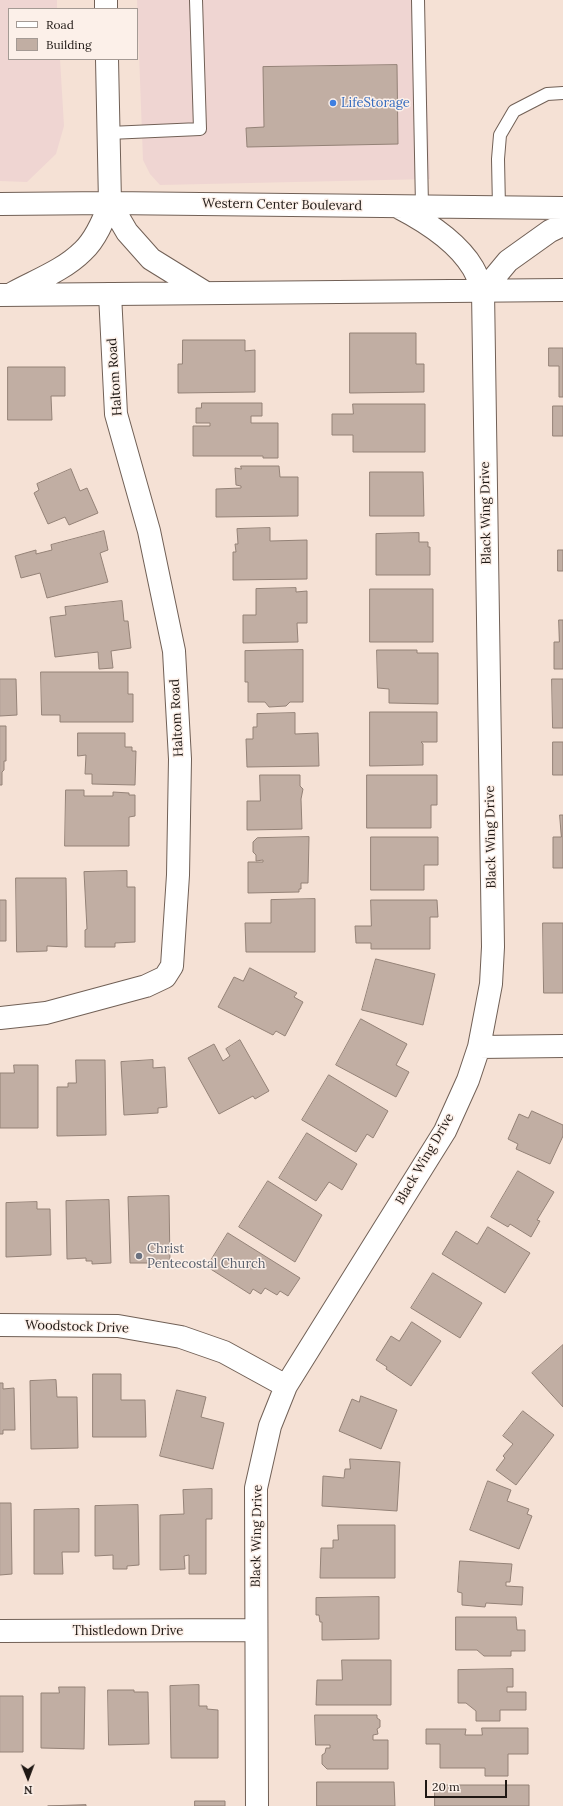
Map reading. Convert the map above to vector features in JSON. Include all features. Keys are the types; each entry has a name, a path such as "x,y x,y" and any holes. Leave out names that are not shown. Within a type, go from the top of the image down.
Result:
{"street":[{"path":"5,295 59,269 83,251 102,223 110,203 107,60"},
{"path":"110,203 127,232 151,259 206,293"},
{"name":"Western Center Boulevard","path":"0,204 110,203 563,208"},
{"path":"397,206 413,215 452,242 472,267 483,291"},
{"path":"483,291 508,261 550,231 563,225"},
{"path":"5,295 563,290"},
{"name":"Black Wing Drive","path":"257,1806 256,1488 270,1426 286,1386 444,1131 468,1080 479,1047 491,984 493,947 483,291"},
{"name":"Haltom Road","path":"0,1018 46,1012 146,986 165,977 172,966 178,875 180,759 174,651 148,531 116,414 110,294"},
{"path":"479,1047 563,1046"},
{"name":"Woodstock Drive","path":"0,1325 118,1326 181,1337 224,1352 286,1386"},
{"name":"Thistledown Drive","path":"0,1631 256,1630"}],"lane":[{"path":"109,133 200,129 196,0"},
{"path":"418,0 422,206"},
{"path":"499,208 498,159 500,135 514,111 547,94 563,93"}],"shaded area":[{"path":"0,0 57,0 57,8 8,8 8,60 60,60 64,126 56,154 27,182 0,181"},
{"path":"137,0 424,0 430,179 160,185 150,174 143,160"}],"building":[{"path":"397,65 398,144 247,147 246,128 264,127 263,67"},
{"path":"350,333 416,333 416,364 424,364 424,392 350,393"},
{"path":"183,340 245,340 245,351 255,350 255,392 178,393 178,364 182,364"},
{"path":"549,348 563,348 563,397 559,397 559,366 549,366"},
{"path":"8,367 65,367 65,396 51,396 52,420 8,420"},
{"path":"202,403 262,403 262,416 251,416 251,423 278,423 278,458 263,458 263,456 193,456 193,426 210,426 210,423 196,423 196,408 201,408"},
{"path":"353,404 425,404 425,452 353,452 353,435 332,435 332,414 353,414"},
{"path":"553,406 563,406 563,436 553,436"},
{"path":"241,466 279,466 280,477 298,477 298,516 216,517 216,489 241,488 241,486 236,485 235,468 241,469"},
{"path":"71,469 80,491 87,488 98,513 69,525 65,517 48,524 34,493 39,490 37,484"},
{"path":"370,472 423,472 424,516 370,516"},
{"path":"270,528 270,541 307,540 307,579 233,580 233,552 236,552 235,544 238,544 237,529"},
{"path":"104,531 108,550 100,553 108,582 47,598 40,573 21,578 15,556 36,550 36,554 52,550 51,545"},
{"path":"419,533 419,542 428,542 428,547 430,547 430,575 376,575 376,534"},
{"path":"558,550 563,550 563,571 558,571"},
{"path":"296,588 296,592 307,591 307,623 297,623 298,642 243,643 243,615 256,615 256,589"},
{"path":"370,589 433,589 433,642 370,642"},
{"path":"122,601 124,621 128,621 131,648 111,651 113,668 99,669 98,652 55,657 50,617 66,615 65,607"},
{"path":"559,620 563,620 563,669 554,669 554,642 559,642"},
{"path":"303,650 303,702 290,702 286,706 269,707 265,702 248,702 248,682 245,682 245,651"},
{"path":"377,650 417,650 417,653 438,653 438,704 389,703 389,689 378,688"},
{"path":"41,672 128,672 128,694 133,694 133,722 60,722 60,715 42,715"},
{"path":"0,679 16,679 17,715 0,716"},
{"path":"552,679 563,679 563,728 553,728"},
{"path":"370,712 437,712 437,742 421,742 423,744 423,765 370,766"},
{"path":"295,713 295,734 318,733 319,766 247,767 246,739 253,739 253,727 257,727 257,714"},
{"path":"0,726 6,726 6,761 4,761 4,770 2,772 2,785 0,785"},
{"path":"78,733 125,733 125,747 132,747 132,751 136,751 135,785 92,784 92,774 85,774 86,755 78,756"},
{"path":"553,742 563,742 563,775 553,775"},
{"path":"260,775 300,775 300,786 303,789 301,799 302,829 247,830 247,801 260,801"},
{"path":"367,775 437,775 437,805 431,805 431,828 367,828"},
{"path":"66,790 84,790 84,796 113,796 113,792 135,795 135,816 129,817 129,846 65,846"},
{"path":"560,815 563,815 563,868 553,868 553,837 561,837"},
{"path":"309,837 308,883 301,883 301,889 299,889 299,892 248,893 248,862 263,862 263,860 256,861 256,855 253,852 253,842 257,838"},
{"path":"371,837 438,837 438,865 424,865 424,890 371,890"},
{"path":"127,871 127,887 135,887 135,942 115,943 115,947 85,947 85,930 87,929 84,872"},
{"path":"16,878 66,878 67,947 47,946 47,951 17,952"},
{"path":"315,899 315,952 246,952 245,923 271,923 271,900"},
{"path":"0,900 6,900 6,941 0,941"},
{"path":"371,900 437,900 438,917 430,917 430,949 371,949 371,943 356,943 355,926 371,926"},
{"path":"543,923 563,923 563,993 544,993"},
{"path":"376,959 435,974 423,1025 362,1010"},
{"path":"250,968 297,993 294,997 303,1002 285,1036 276,1031 273,1035 218,1007 234,977 243,981"},
{"path":"361,1019 407,1044 396,1065 409,1072 396,1097 336,1065"},
{"path":"240,1040 269,1091 255,1099 253,1096 219,1114 188,1058 214,1044 223,1061 230,1056 226,1049"},
{"path":"76,1060 105,1060 106,1135 57,1136 57,1087 68,1087 68,1083 76,1083"},
{"path":"153,1060 153,1068 165,1067 167,1107 158,1108 158,1113 124,1115 121,1062"},
{"path":"14,1065 38,1065 38,1128 0,1128 0,1073 14,1073"},
{"path":"329,1075 388,1111 373,1138 367,1134 356,1152 302,1120"},
{"path":"532,1111 563,1125 563,1136 550,1164 516,1149 518,1144 508,1139 519,1114 528,1118"},
{"path":"307,1133 357,1164 342,1190 329,1182 316,1201 279,1178"},
{"path":"518,1171 554,1192 537,1220 540,1221 531,1237 510,1224 508,1227 491,1217"},
{"path":"268,1181 322,1215 295,1262 239,1227"},
{"path":"169,1196 170,1265 155,1266 155,1263 130,1263 128,1197"},
{"path":"109,1200 111,1263 92,1264 92,1261 86,1261 86,1258 67,1259 66,1201"},
{"path":"37,1202 37,1209 50,1209 51,1255 6,1257 6,1203"},
{"path":"488,1227 530,1253 505,1293 442,1254 456,1231 477,1244"},
{"path":"228,1233 300,1278 288,1296 280,1291 277,1295 265,1288 261,1294 253,1289 250,1294 209,1268 212,1263 210,1262"},
{"path":"433,1273 482,1303 460,1338 411,1308"},
{"path":"412,1322 441,1341 411,1386 386,1369 387,1367 376,1360 391,1336 399,1341"},
{"path":"563,1345 563,1407 532,1373"},
{"path":"93,1374 121,1374 121,1400 145,1400 146,1437 93,1437"},
{"path":"56,1380 57,1397 77,1397 78,1448 31,1449 30,1381"},
{"path":"0,1383 3,1383 3,1389 14,1388 15,1430 3,1430 3,1434 0,1434"},
{"path":"177,1390 206,1397 201,1417 224,1423 213,1469 160,1456"},
{"path":"361,1396 397,1410 381,1449 339,1431 352,1399 359,1402"},
{"path":"523,1411 554,1435 516,1485 496,1470 505,1458 503,1456 513,1444 503,1436"},
{"path":"350,1459 400,1462 397,1511 322,1506 323,1476 344,1478 345,1469 350,1469"},
{"path":"488,1481 511,1490 507,1501 529,1509 527,1514 532,1516 519,1549 470,1530"},
{"path":"212,1489 212,1519 206,1519 206,1574 189,1574 189,1555 184,1556 185,1569 160,1570 160,1515 184,1514 183,1490"},
{"path":"0,1503 11,1503 12,1574 0,1575"},
{"path":"138,1505 139,1565 127,1566 127,1569 113,1569 113,1555 95,1556 95,1506"},
{"path":"79,1509 79,1552 62,1552 63,1574 34,1574 34,1510"},
{"path":"338,1525 395,1525 395,1578 320,1578 321,1548 333,1548 333,1540 338,1540"},
{"path":"460,1561 512,1564 510,1582 506,1582 506,1586 523,1587 522,1605 486,1603 485,1607 462,1605 462,1593 458,1592"},
{"path":"379,1597 379,1639 322,1640 322,1622 320,1622 319,1615 316,1615 316,1598"},
{"path":"456,1617 516,1617 517,1630 525,1630 525,1651 511,1651 511,1656 484,1656 477,1650 456,1650"},
{"path":"342,1660 391,1660 391,1705 316,1705 317,1680 342,1680"},
{"path":"513,1669 513,1687 507,1687 507,1692 526,1692 526,1710 500,1710 500,1721 476,1721 476,1711 466,1703 458,1703 458,1670"},
{"path":"199,1685 199,1706 207,1706 207,1709 218,1710 218,1758 171,1758 170,1686"},
{"path":"59,1687 85,1687 84,1749 41,1748 41,1693 59,1693"},
{"path":"108,1690 134,1690 134,1692 148,1692 149,1744 109,1745"},
{"path":"0,1696 23,1696 23,1752 0,1752"},
{"path":"315,1715 377,1715 377,1718 380,1720 380,1727 377,1729 378,1734 373,1735 373,1740 388,1740 388,1769 327,1769 322,1764 322,1755 325,1753 326,1748 330,1748 330,1745 316,1745"},
{"path":"482,1728 528,1728 528,1754 508,1754 508,1776 485,1776 485,1768 440,1768 440,1744 426,1744 426,1729 466,1729 465,1735 482,1735"},
{"path":"317,1782 394,1782 395,1806 317,1806"},
{"path":"435,1785 529,1785 529,1806 435,1806"},
{"path":"195,1801 225,1801 225,1806 195,1806"},
{"path":"86,1805 86,1806 48,1806"}],"place":[{"name":"LifeStorage","path":"333,103"},
{"name":"Christ Pentecostal Church","path":"139,1256"}]}
